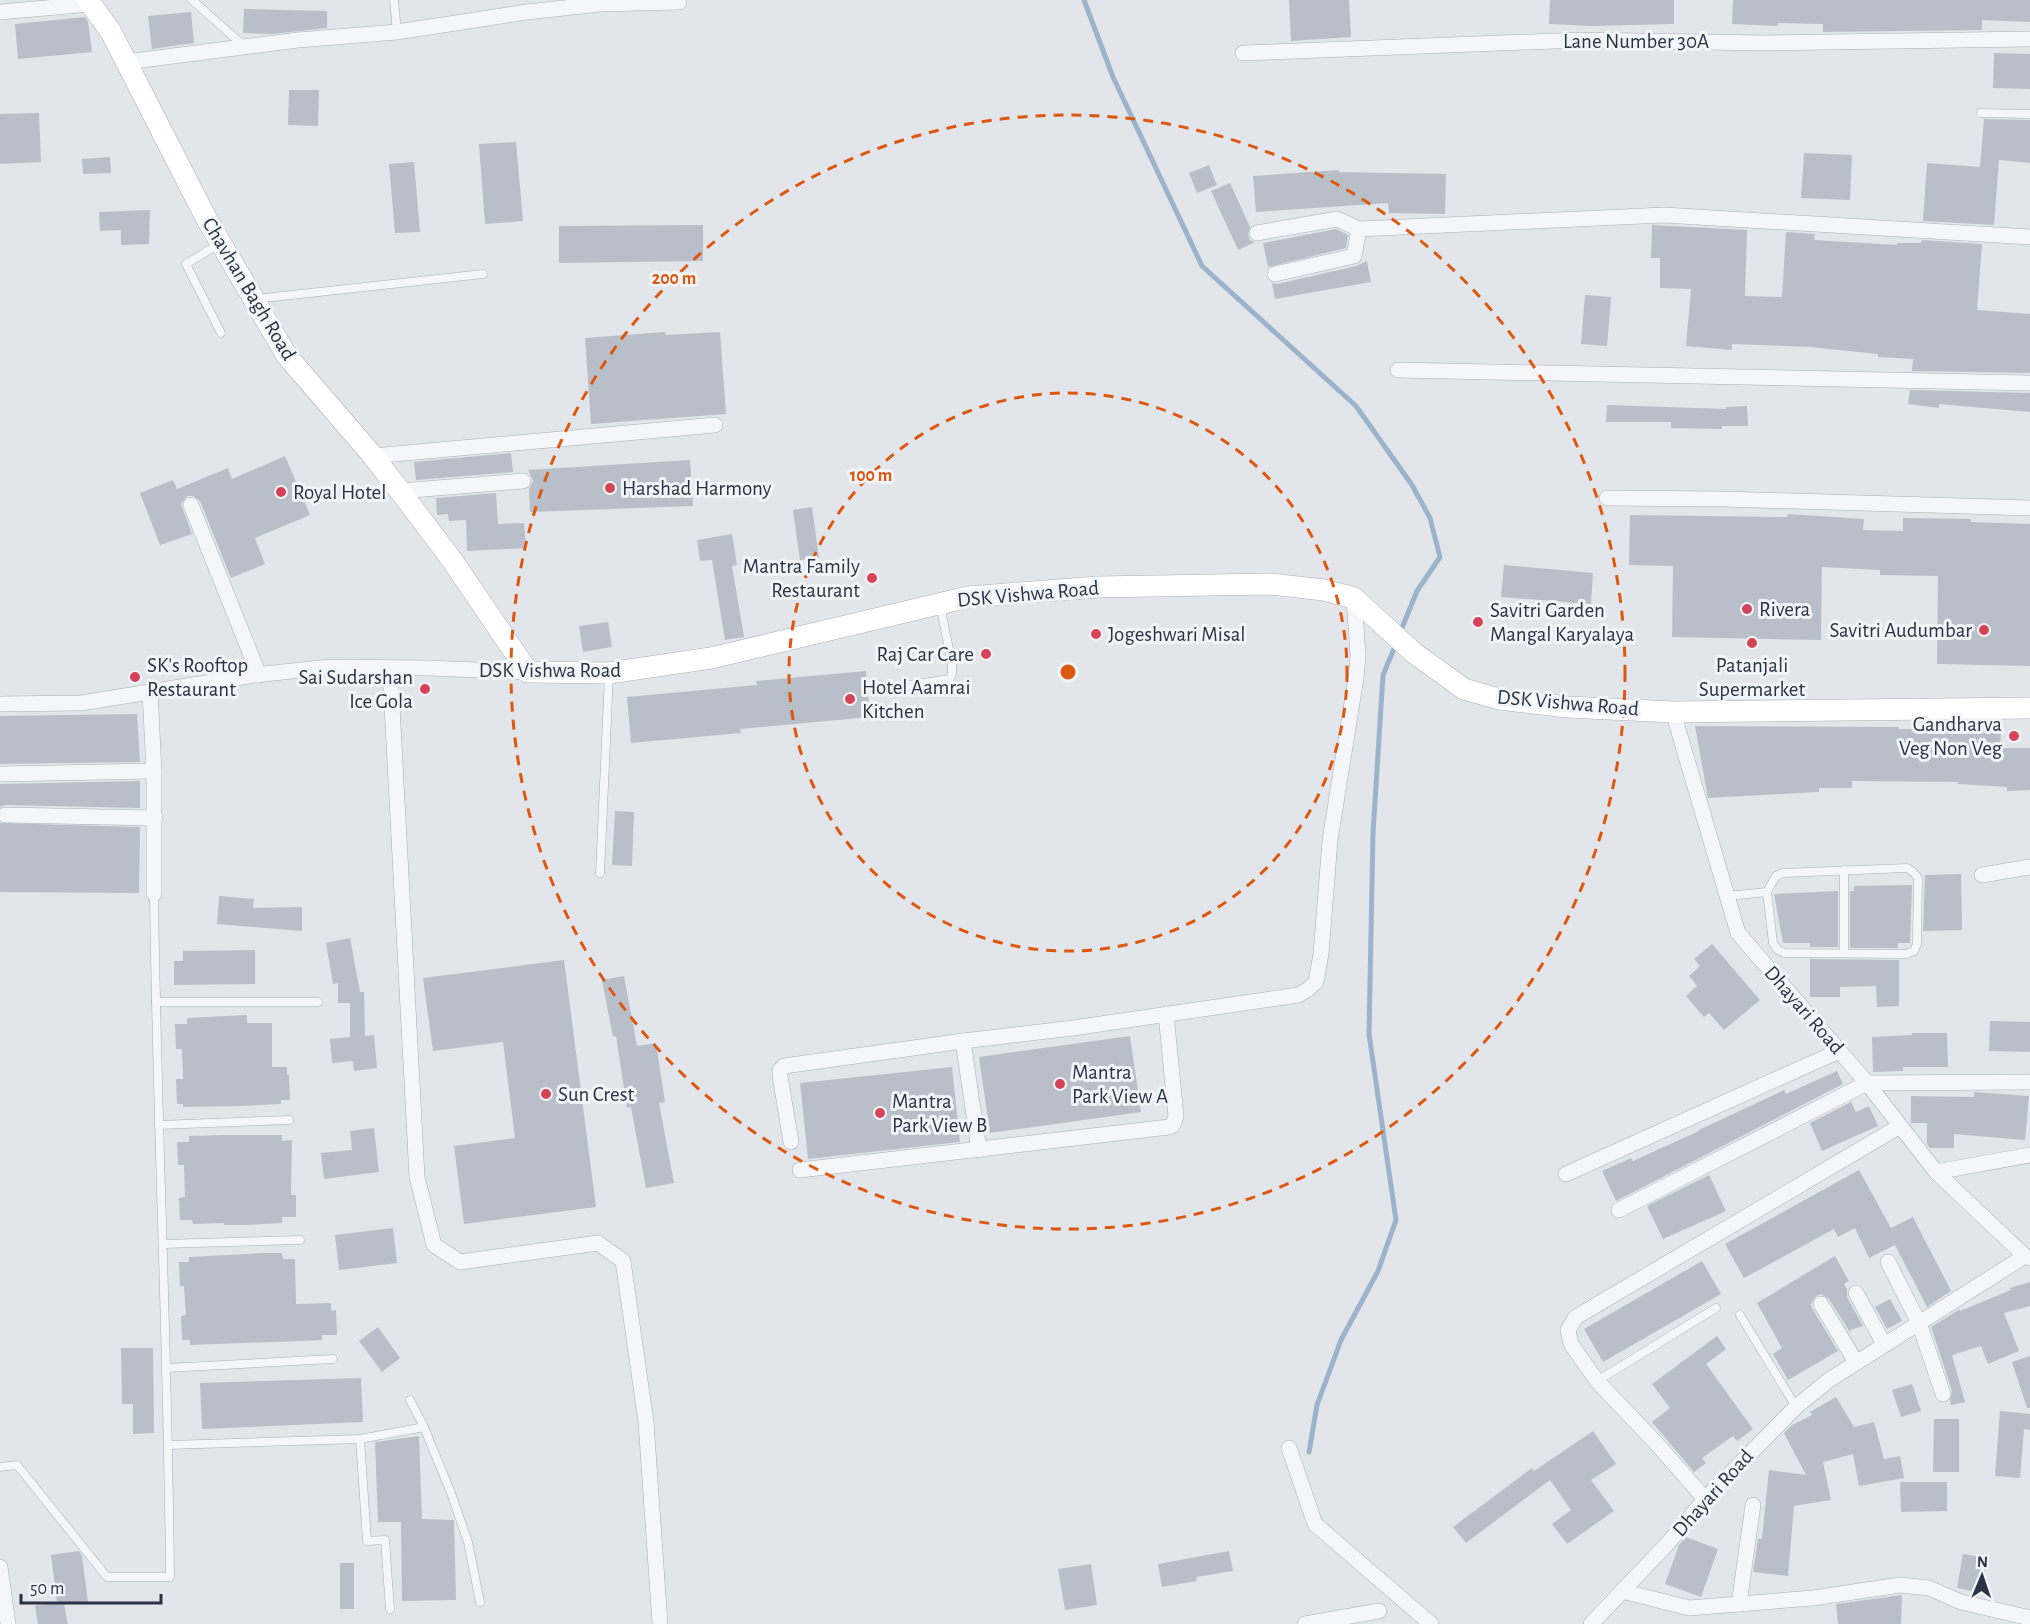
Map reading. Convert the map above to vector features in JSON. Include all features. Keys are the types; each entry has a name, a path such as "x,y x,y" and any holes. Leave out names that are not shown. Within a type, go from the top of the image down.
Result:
{"street":[{"path":"0,12 90,2"},
{"name":"Chavhan Bagh Road","path":"90,2 111,32 205,216 287,356 400,491 452,560 528,672"},
{"path":"126,62 245,47 397,32 527,12 600,4 679,2"},
{"name":"Lane Number 30A","path":"1243,53 1580,40 1765,43 2030,39"},
{"path":"1257,233 1337,219 1359,229 1664,215 2030,237"},
{"path":"1275,274 1354,256 1359,229"},
{"path":"1398,370 2030,383"},
{"path":"373,456 715,425"},
{"path":"400,491 523,481"},
{"path":"1607,498 2030,508"},
{"path":"191,505 259,675"},
{"name":"DSK Vishwa Road","path":"0,704 81,703 259,675 329,667 609,673 711,658 968,597 1098,587 1270,584 1324,590 1354,598 1414,653 1464,689 1499,699 1568,707 1673,712 2030,708"},
{"path":"791,1142 780,1076 780,1070 784,1066 1073,1028 1298,995 1316,982 1321,954 1330,840 1356,678 1358,655 1354,598"},
{"path":"390,668 417,1178 434,1245 460,1262 598,1243 623,1261 646,1422 660,1624"},
{"path":"150,692 155,818 154,894"},
{"name":"Dhayari Road","path":"1592,1624 1669,1542 1704,1499 1796,1407 1828,1380 2027,1257 1936,1172 1867,1083 1738,933 1673,712"},
{"path":"0,774 154,771"},
{"path":"5,815 155,818"},
{"path":"1982,875 2030,867"},
{"path":"800,1170 1173,1125 1176,1116 1166,1014"},
{"path":"963,1041 978,1150"},
{"path":"1566,1174 1839,1051"},
{"path":"1619,1210 1867,1083 2030,1082"},
{"path":"1704,1499 1656,1443 1597,1381 1571,1344 1568,1330 1576,1317 1900,1126"},
{"path":"1936,1172 2030,1155"},
{"path":"1888,1262 1919,1323 1943,1394"},
{"path":"1856,1293 1884,1344"},
{"path":"1821,1304 1856,1362"},
{"path":"1289,1448 1315,1524 1431,1624"},
{"path":"1739,1604 1753,1505"},
{"path":"0,1567 8,1624"},
{"path":"1622,1592 1689,1608 1813,1598 1900,1584 1929,1588 1961,1602 2030,1618"},
{"path":"1305,1624 1379,1611"}],"lane":[{"path":"192,0 245,47"},
{"path":"394,0 397,32"},
{"path":"1981,113 2030,114"},
{"path":"220,243 186,264 221,333"},
{"path":"253,299 483,274"},
{"path":"884,689 950,679 952,664 940,603"},
{"path":"600,873 609,673"},
{"path":"1907,868 1918,878 1917,944 1914,951 1906,954 1785,953 1778,950 1773,943 1767,892 1776,876 1783,873 1907,868"},
{"path":"1844,870 1844,953"},
{"path":"1727,896 1767,892"},
{"path":"0,1467 18,1465 107,1577 170,1577 169,1445 154,894"},
{"path":"156,1002 318,1002"},
{"path":"159,1125 289,1120"},
{"path":"164,1244 300,1240"},
{"path":"1597,1381 1716,1308"},
{"path":"1740,1315 1796,1407"},
{"path":"167,1368 333,1359"},
{"path":"410,1400 451,1492 468,1542 480,1602"},
{"path":"169,1445 360,1439 424,1427"},
{"path":"360,1439 367,1541 385,1540 390,1609"}],"building":[{"path":"1289,0 1349,0 1351,37 1291,41"},
{"path":"1550,0 1674,0 1674,24 1590,26 1549,24"},
{"path":"1733,0 2030,0 2030,22 1982,20 1982,30 1823,32 1823,24 1778,23 1778,26 1732,24"},
{"path":"244,9 327,11 327,28 272,34 243,33"},
{"path":"191,12 194,43 152,49 148,16"},
{"path":"85,17 88,22 92,52 18,59 15,24"},
{"path":"1994,53 2030,54 2030,89 1993,88"},
{"path":"289,90 319,90 318,126 288,125"},
{"path":"39,113 41,162 0,164 0,114"},
{"path":"1984,119 2030,120 2030,163 1999,160 1994,225 1923,221 1927,163 1980,167"},
{"path":"516,142 523,221 485,224 479,144"},
{"path":"1804,153 1852,155 1850,200 1801,198"},
{"path":"110,157 111,173 83,174 82,159"},
{"path":"414,162 420,232 395,233 389,164"},
{"path":"1209,165 1217,185 1197,193 1189,173"},
{"path":"1339,170 1339,172 1446,174 1445,214 1389,213 1388,203 1256,212 1253,176"},
{"path":"1230,183 1250,227 1248,235 1250,240 1255,242 1238,250 1211,191"},
{"path":"150,210 149,244 121,245 121,230 100,231 99,212"},
{"path":"703,225 703,261 559,263 559,226"},
{"path":"1652,225 1747,230 1745,296 1782,297 1786,232 1815,234 1814,240 1897,245 1897,243 1921,243 1922,240 1982,244 1977,310 2030,314 2030,373 1912,371 1913,359 1878,357 1878,354 1810,347 1732,344 1732,350 1686,346 1691,289 1660,288 1660,258 1651,258"},
{"path":"1336,229 1348,235 1346,248 1268,267 1263,243"},
{"path":"1367,261 1371,282 1275,299 1272,283 1277,284 1356,266"},
{"path":"1585,295 1611,297 1607,346 1581,344"},
{"path":"665,332 666,335 720,332 726,414 591,424 585,338"},
{"path":"1910,390 2030,393 2030,412 1939,404 1939,408 1908,404"},
{"path":"1607,405 1726,409 1726,407 1747,406 1748,426 1722,426 1722,429 1671,428 1671,422 1606,422"},
{"path":"511,453 513,472 416,480 414,462"},
{"path":"285,456 310,515 255,538 265,564 231,578 200,501 193,496 187,496 181,504 192,534 160,545 140,493 173,480 177,489 228,468 232,479"},
{"name":"Harshad Harmony","path":"690,460 693,506 530,512 529,489 533,481 528,470"},
{"path":"496,493 498,524 524,523 526,548 467,551 466,520 449,521 448,514 437,515 436,498"},
{"path":"812,507 819,558 800,560 793,510"},
{"path":"1788,514 1864,519 1863,530 1903,531 1903,518 1971,519 1971,522 2030,524 2030,666 1937,664 1938,576 1880,575 1880,570 1822,567 1821,640 1672,637 1673,566 1629,565 1630,515 1787,517"},
{"path":"732,534 737,565 732,566 744,637 725,640 712,560 700,561 697,540"},
{"path":"1504,565 1593,573 1591,604 1501,597"},
{"path":"608,622 612,647 583,652 579,626"},
{"path":"866,671 870,717 740,729 741,733 631,743 627,697 757,685 756,681"},
{"path":"137,714 140,762 0,764 0,716"},
{"path":"1695,726 1899,727 1899,729 1952,729 1952,731 2001,733 2000,748 2030,748 2030,790 2007,791 2007,787 1958,784 1958,782 1852,781 1852,788 1819,788 1819,792 1708,798"},
{"path":"140,781 140,808 5,805 0,807 0,784"},
{"path":"615,811 634,812 632,866 612,865"},
{"path":"0,823 140,827 139,893 0,892"},
{"path":"1961,874 1962,930 1923,931 1925,875"},
{"path":"1912,885 1910,943 1898,943 1898,948 1850,948 1850,891 1854,891 1854,886"},
{"path":"1838,891 1838,947 1810,947 1810,943 1783,943 1774,894"},
{"path":"219,896 254,899 253,908 302,907 302,931 217,924"},
{"path":"350,938 360,992 364,992 365,1036 374,1035 377,1068 354,1071 353,1061 332,1063 330,1039 350,1037 350,1003 338,1003 338,983 333,984 326,943"},
{"path":"1712,944 1760,1000 1724,1030 1709,1013 1704,1017 1686,996 1697,986 1689,976 1700,966 1694,959"},
{"path":"255,950 255,984 174,985 174,961 183,961 183,951"},
{"path":"1810,959 1899,960 1899,1006 1877,1007 1876,986 1840,987 1840,997 1810,997"},
{"name":"Sun Crest","path":"564,960 596,1207 464,1224 454,1146 515,1138 503,1042 433,1051 423,978"},
{"path":"624,976 637,1046 656,1043 665,1102 659,1103 674,1183 646,1188 631,1107 627,1108 616,1036 613,1037 602,980"},
{"path":"247,1015 247,1023 272,1023 272,1067 287,1067 290,1100 281,1100 281,1104 239,1106 183,1107 183,1104 177,1104 176,1079 183,1079 182,1049 176,1049 175,1024 187,1024 187,1018"},
{"path":"1990,1021 2030,1022 2030,1052 1989,1051"},
{"path":"1912,1033 1947,1033 1948,1067 1903,1067 1903,1071 1873,1072 1872,1037 1912,1035"},
{"name":"Mantra Park View A","path":"1130,1036 1141,1112 990,1133 979,1057"},
{"name":"Mantra Park View B","path":"952,1067 960,1142 808,1159 800,1083"},
{"path":"1837,1071 1843,1084 1616,1201 1602,1171 1631,1158 1633,1161 1784,1090 1786,1094"},
{"path":"1974,1092 2029,1096 2025,1140 1954,1134 1954,1148 1930,1148 1927,1144 1927,1123 1911,1123 1911,1096 1974,1097"},
{"path":"1851,1102 1856,1112 1869,1106 1878,1126 1822,1151 1810,1123"},
{"path":"374,1128 379,1172 324,1179 321,1153 352,1150 350,1131"},
{"path":"282,1135 282,1141 292,1140 291,1195 296,1195 296,1217 282,1217 282,1223 246,1225 193,1224 192,1220 180,1220 179,1198 185,1197 184,1165 178,1165 177,1142 189,1142 189,1136"},
{"path":"1859,1170 1891,1228 1913,1217 1951,1291 1927,1307 1895,1245 1869,1258 1855,1228 1838,1237 1834,1229 1744,1278 1725,1244"},
{"path":"1709,1175 1726,1211 1663,1239 1647,1206"},
{"path":"393,1228 397,1263 339,1270 335,1235"},
{"path":"282,1253 283,1259 295,1259 296,1304 331,1303 331,1311 336,1310 337,1335 322,1335 322,1340 190,1345 190,1340 182,1340 181,1316 186,1315 184,1286 180,1286 179,1262 189,1262 189,1257"},
{"path":"1835,1256 1849,1281 1844,1284 1847,1297 1863,1326 1850,1330 1851,1334 1829,1299 1821,1294 1816,1296 1811,1304 1812,1308 1838,1351 1788,1380 1773,1354 1782,1348 1757,1303"},
{"path":"1702,1261 1721,1294 1603,1362 1584,1329"},
{"path":"2030,1282 2030,1306 2004,1313 2019,1351 1988,1364 1981,1346 1952,1355 1965,1402 1951,1405 1952,1391 1931,1327 1960,1309 1960,1311 2011,1290 2010,1288"},
{"path":"1890,1299 1902,1321 1887,1329 1875,1307"},
{"path":"378,1327 400,1358 382,1372 359,1341"},
{"path":"1717,1336 1726,1349 1706,1364 1753,1429 1737,1441 1733,1436 1702,1458 1706,1463 1694,1472 1652,1422 1670,1408 1652,1384"},
{"path":"121,1348 153,1348 154,1433 133,1434 133,1404 122,1404"},
{"path":"2030,1356 2030,1408 2027,1408 2012,1362"},
{"path":"361,1378 363,1422 202,1429 200,1383"},
{"path":"1912,1384 1921,1411 1901,1417 1892,1390"},
{"path":"1836,1397 1854,1427 1874,1422 1884,1459 1900,1456 1904,1478 1859,1486 1853,1454 1823,1462 1831,1500 1794,1506 1788,1576 1753,1572 1758,1539 1762,1539 1769,1470 1806,1475 1784,1433 1792,1425 1812,1415 1810,1412"},
{"path":"2000,1411 2030,1414 2030,1430 2024,1429 2020,1478 1995,1476"},
{"path":"1934,1419 1959,1419 1959,1472 1933,1472"},
{"path":"1593,1431 1616,1464 1591,1480 1614,1511 1567,1544 1552,1524 1571,1510 1550,1480 1466,1543 1453,1527 1532,1468 1534,1471"},
{"path":"419,1436 422,1519 454,1520 456,1600 402,1601 401,1522 378,1522 375,1442"},
{"path":"1900,1482 1947,1482 1947,1511 1901,1512"},
{"path":"1686,1537 1718,1549 1701,1597 1665,1584 1679,1545"},
{"path":"79,1551 82,1556 88,1602 64,1605 68,1624 38,1624 35,1606 57,1602 51,1555"},
{"path":"1229,1551 1233,1571 1196,1577 1197,1581 1162,1587 1158,1564"},
{"path":"1963,1554 1987,1558 1981,1593 1957,1588"},
{"path":"340,1563 354,1563 354,1609 340,1609"},
{"path":"1091,1564 1097,1605 1065,1610 1058,1569"},
{"path":"1902,1595 1901,1624 1838,1624 1836,1604"}],"waterway":[{"path":"1084,0 1113,77 1202,266 1356,406 1412,485 1430,518 1440,557 1417,591 1400,633"},
{"path":"1309,1452 1317,1405 1341,1340 1378,1271 1396,1220 1369,1034 1373,833 1383,675 1396,644"}],"place":[{"name":"Harshad Harmony","path":"610,488"},
{"name":"Royal Hotel","path":"281,492"},
{"name":"Mantra Family Restaurant","path":"872,578"},
{"name":"Rivera","path":"1747,609"},
{"name":"Savitri Garden Mangal Karyalaya","path":"1478,622"},
{"name":"Savitri Audumbar","path":"1984,630"},
{"name":"Jogeshwari Misal","path":"1096,634"},
{"name":"Patanjali Supermarket","path":"1752,643"},
{"name":"Raj Car Care","path":"986,654"},
{"name":"SK's Rooftop Restaurant","path":"135,677"},
{"name":"Sai Sudarshan Ice Gola","path":"425,689"},
{"name":"Hotel Aamrai Kitchen","path":"850,699"},
{"name":"Gandharva Veg Non Veg","path":"2014,736"},
{"name":"Mantra Park View A","path":"1060,1084"},
{"name":"Sun Crest","path":"546,1094"},
{"name":"Mantra Park View B","path":"880,1113"}]}
